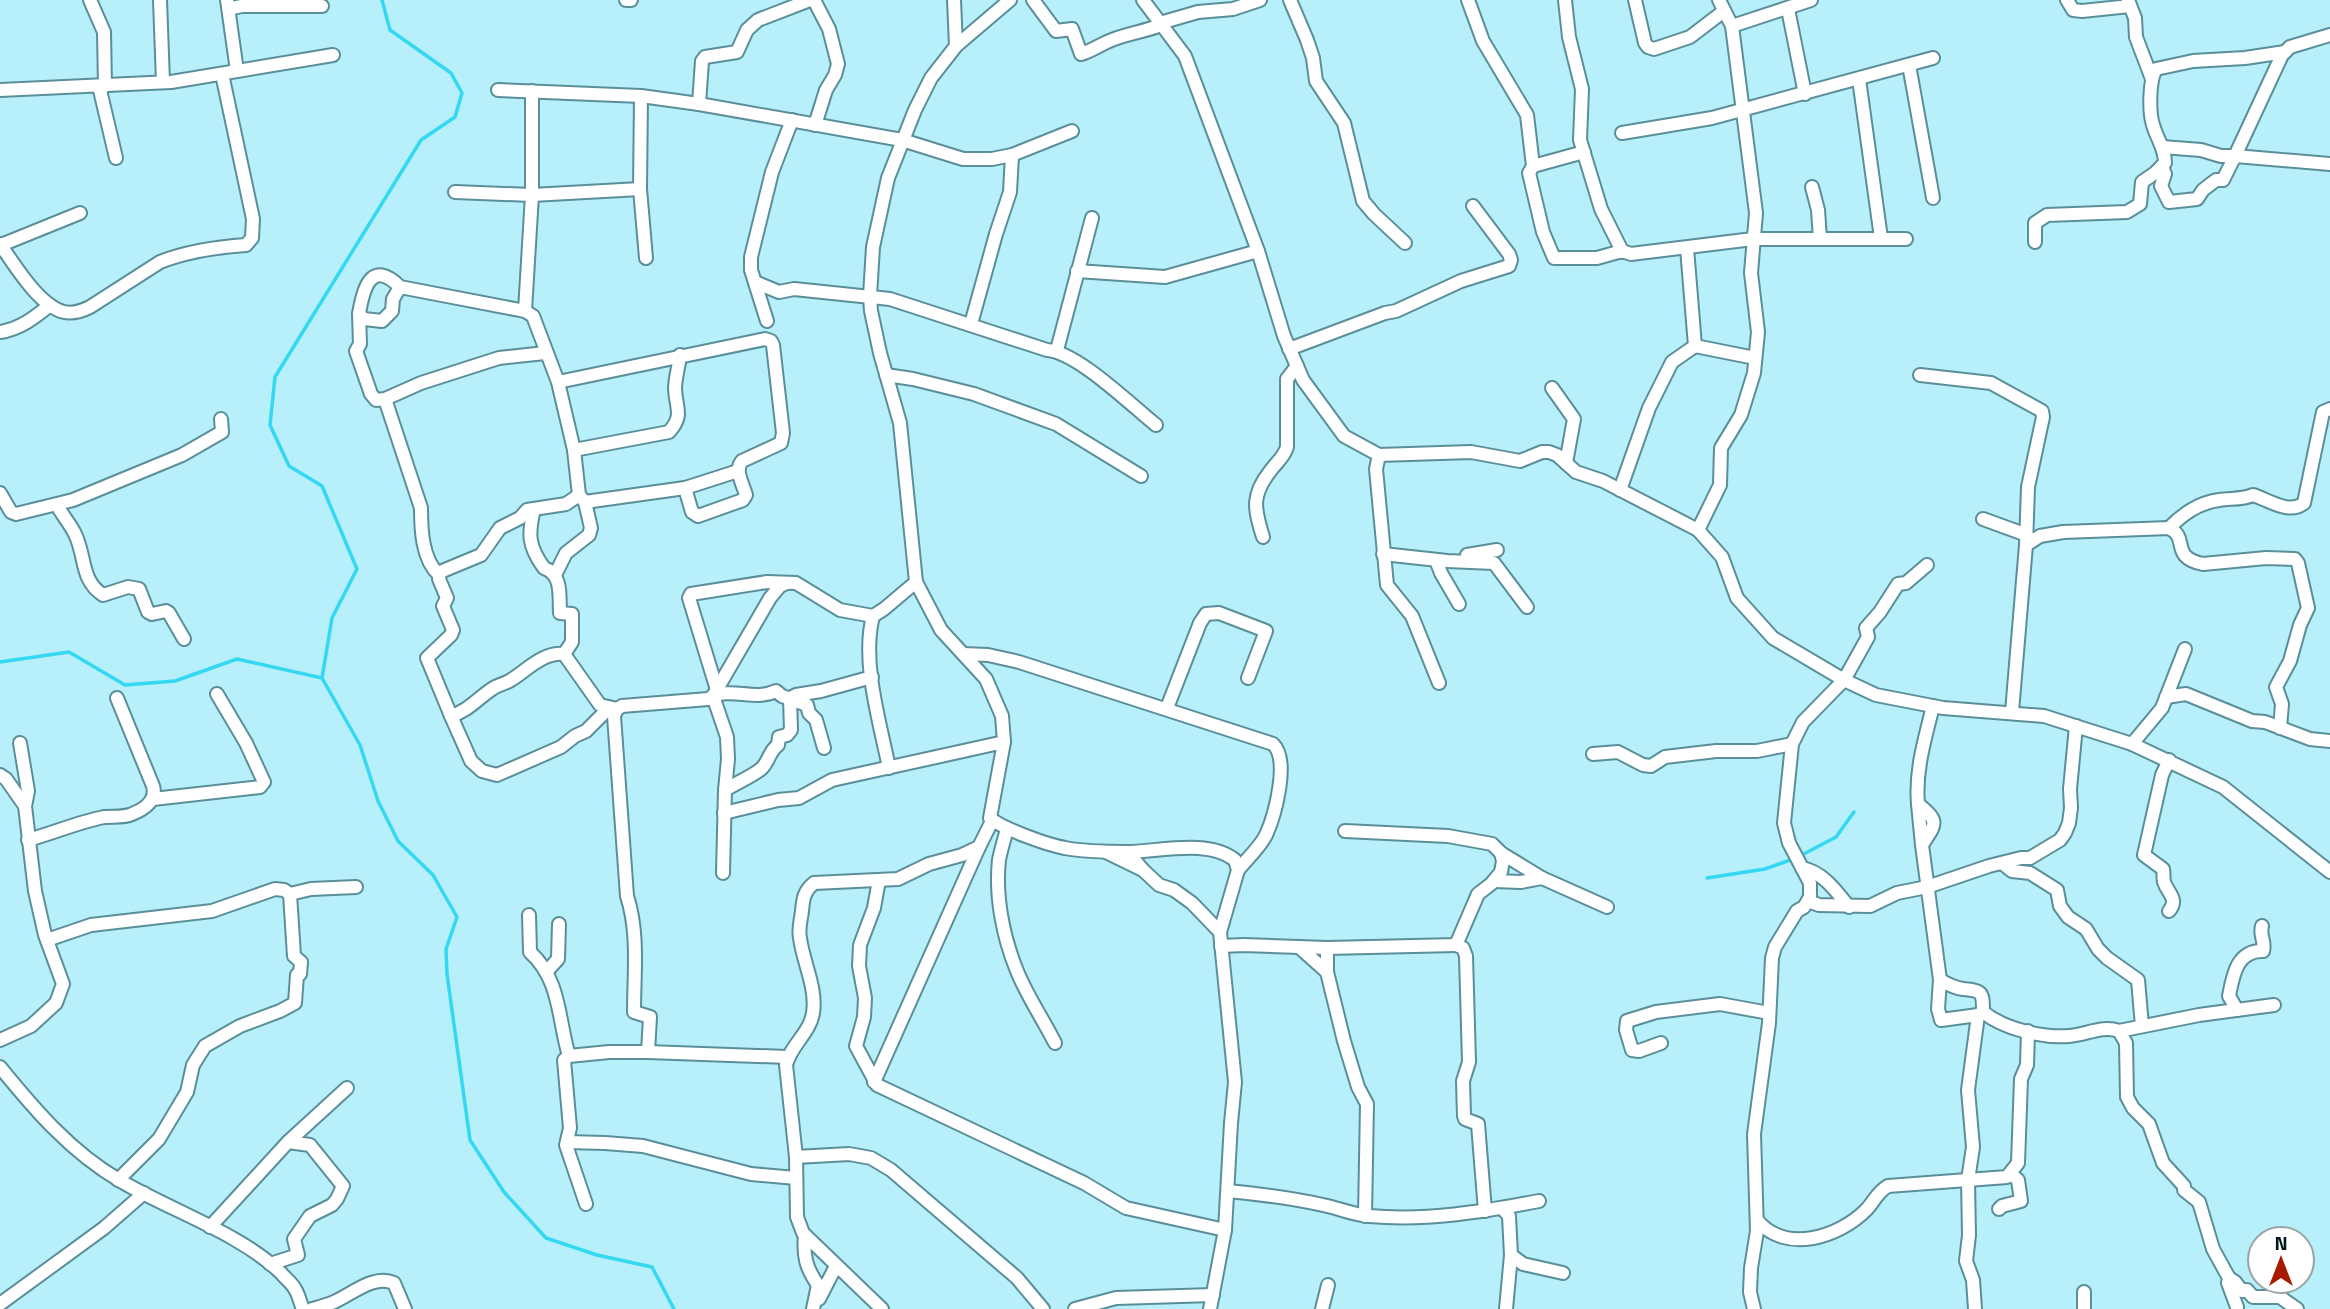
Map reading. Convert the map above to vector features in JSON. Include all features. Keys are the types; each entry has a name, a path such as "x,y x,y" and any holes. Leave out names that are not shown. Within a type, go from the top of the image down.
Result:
{"street":[{"path":"90,0 104,32 102,86 116,158"},
{"path":"160,0 163,82"},
{"path":"699,104 702,61 705,57 737,52 747,30 758,20 812,0 830,29 838,64 815,125"},
{"path":"954,0 956,46"},
{"path":"874,1082 992,821 990,815 1004,742 1002,716 986,678 941,630 916,582 900,423 871,311 873,247 888,178 902,140 931,78 956,46 1010,0"},
{"path":"1033,0 1056,31 1072,29 1081,54 1107,42 1145,32 1160,24 1198,12 1233,9 1260,0"},
{"path":"1143,0 1185,56 1258,251 1289,349 1303,380 1344,436 1380,455 1471,452 1520,461 1542,452 1557,455 1576,472 1620,490 1698,530 1722,557 1737,598 1773,638 1844,680 1876,695 1933,706 2044,716 2132,744 2223,787 2330,872"},
{"path":"1290,0 1313,58 1315,81 1344,123 1363,201 1405,243"},
{"path":"1468,0 1483,41 1527,115 1533,166 1529,173 1543,232 1554,258 1597,258 1622,251 1631,254 1753,239 1906,239"},
{"path":"1565,0 1569,37 1582,89 1580,140 1601,209 1622,251"},
{"path":"1635,0 1645,43 1654,48 1690,37 1721,6 1732,26 1744,110 1756,213 1751,273 1758,332 1754,373 1741,415 1721,448 1720,485 1698,530"},
{"path":"1732,26 1811,0"},
{"path":"2035,242 2035,223 2046,215 2127,212 2136,207 2140,204 2141,182 2165,163 2162,147 2152,124 2152,79 2136,37 2136,18 2129,3 2082,11 2073,10 2067,0"},
{"path":"237,71 228,6 316,4"},
{"path":"1788,9 1805,94"},
{"path":"2162,166 2165,174 2161,186 2169,202 2197,199 2203,190 2216,180 2223,180 2285,52 2290,47 2330,35"},
{"path":"2152,79 2160,67 2285,52"},
{"path":"0,90 163,82 333,55"},
{"path":"1622,133 1712,118 1933,58"},
{"path":"1909,65 1933,198"},
{"path":"80,213 1,244 34,290 50,305 64,312 79,312 124,287 160,262 194,251 246,245 251,238 253,219 222,74"},
{"path":"1859,79 1881,238"},
{"path":"498,90 641,96 699,104 902,140 963,159 992,159 1012,155 1072,131"},
{"path":"526,311 532,195 532,91"},
{"path":"641,96 640,189 646,258"},
{"path":"767,321 751,270 751,257 772,172 792,120"},
{"path":"2162,147 2201,150 2221,156 2330,164"},
{"path":"1533,166 1584,152"},
{"path":"971,324 1010,192 1012,155"},
{"path":"1812,187 1818,210 1820,239"},
{"path":"455,192 532,195 640,189"},
{"path":"1289,349 1396,311 1461,281 1509,265 1509,254 1473,205"},
{"path":"1057,351 1092,218"},
{"path":"1687,248 1695,346"},
{"path":"1077,271 1165,277 1258,251"},
{"path":"545,354 499,358 376,400 371,394 356,351 360,344 359,314 363,290 370,281 382,276 392,279 400,287 526,311 533,316 545,354 558,382 590,532 566,553 555,575"},
{"path":"755,282 779,292 794,289 890,299 1057,351 1083,366 1156,425"},
{"path":"359,314 370,320 382,321 389,317 393,299 400,287"},
{"path":"765,339 768,307 779,292"},
{"path":"0,332 30,321 50,305"},
{"path":"558,382 680,355 765,339 771,341 783,438 781,443 742,461 739,465 738,471 746,495 743,500 698,516 692,512 685,488"},
{"path":"1620,490 1649,408 1672,362 1695,346 1755,358"},
{"path":"574,450 669,432 676,424 679,411 675,389 680,355"},
{"path":"1263,537 1254,503 1257,492 1287,447 1287,379 1297,366"},
{"path":"886,375 974,394 1056,424 1141,476"},
{"path":"1920,375 1991,383 2042,411 2043,418 2028,486 2012,712"},
{"path":"1552,388 1574,419 1566,463"},
{"path":"385,399 421,508 419,523 431,567 439,575 447,598 443,606 453,630 427,658 471,761 482,771 497,775 561,747 586,731 612,709 708,699 715,693 770,598 780,586 788,582"},
{"path":"2169,528 2180,516 2201,505 2220,500 2242,499 2253,495 2288,508 2297,508 2304,503 2323,412 2330,409"},
{"path":"0,493 11,512 16,514 57,505 182,455 222,432 221,419"},
{"path":"1380,455 1376,469 1387,585 1412,616 1439,683"},
{"path":"439,575 481,555 503,525 520,518 527,510 566,504 582,498 685,488 738,471"},
{"path":"57,505 75,534 93,588 103,595 128,587 139,589 148,612 169,613 184,639"},
{"path":"534,509 529,531 534,554 544,568 550,569 555,575 560,587 560,613 572,614 572,642 564,654"},
{"path":"1983,519 2026,540 2063,532 2169,528 2177,534 2185,557 2193,562 2203,564 2289,558 2298,563 2308,608 2300,625 2290,661 2276,687 2282,704 2280,728"},
{"path":"1441,560 1497,550"},
{"path":"1383,554 1494,563 1527,607"},
{"path":"1441,560 1441,573 1459,604"},
{"path":"1754,1309 1750,1292 1757,1231 1754,1135 1769,1013 1772,958 1775,947 1797,911 1804,907 1810,897 1810,883 1789,843 1784,823 1792,744 1803,722 1844,680 1868,638 1866,628 1891,593 1898,584 1906,583 1927,565"},
{"path":"723,873 727,737 690,595 767,582 788,582 796,583 840,610 873,616 916,582"},
{"path":"1167,708 1206,614 1219,613 1266,631 1248,678"},
{"path":"873,616 869,640 872,677 889,768"},
{"path":"2132,744 2162,708 2185,649"},
{"path":"451,716 465,712 493,688 510,681 531,664 559,653 564,654 600,705 612,709"},
{"path":"963,654 988,654 1019,662 1167,708 1273,744 1279,749 1281,759 1277,805 1265,836 1238,870 1220,932 1236,1082 1224,1230 1210,1309"},
{"path":"790,698 872,677"},
{"path":"715,693 740,692 750,696 765,696 773,690 807,705 809,713 816,720 824,748"},
{"path":"153,799 260,787 264,782 246,743 217,694"},
{"path":"2166,697 2186,694 2252,721 2265,722 2310,739 2330,741"},
{"path":"28,840 104,817 131,815 153,799 153,786 117,698"},
{"path":"725,790 760,769 768,761 772,749 778,745 779,737 787,735 791,730 790,698"},
{"path":"1933,706 1920,757 1917,788 1940,981 1938,1009 1941,1020 1980,1014 2028,1031 2070,1036 2098,1030 2119,1031 2274,1005"},
{"path":"612,709 626,896 631,909 636,961 634,1012 650,1017 648,1052"},
{"path":"1808,901 1819,905 1870,906 1897,893 1927,887 2001,863 2030,858 2060,840 2065,833 2071,808 2070,789 2076,726"},
{"path":"724,813 778,800 799,798 832,780 1004,742"},
{"path":"0,1040 31,1026 56,1003 62,984 47,940 35,891 25,806 29,791 20,743"},
{"path":"1593,754 1618,752 1643,765 1651,766 1665,757 1716,751 1757,751 1792,744"},
{"path":"2169,760 2162,775 2144,855 2163,869 2165,884 2173,897 2173,905 2169,911"},
{"path":"0,775 6,779 25,806"},
{"path":"992,821 1065,848 1128,852 1186,848 1218,850 1235,859 1238,870"},
{"path":"1007,828 999,859 999,886 1008,944 1017,973 1055,1043"},
{"path":"1345,831 1448,836 1492,844 1501,853 1542,878 1607,907"},
{"path":"882,1309 805,1235 797,1217 796,1157 786,1065 787,1057 800,1041 813,1015 812,993 799,936 803,898 814,883 898,879 929,864 979,848"},
{"path":"1103,850 1143,870"},
{"path":"1128,852 1159,885 1174,890 1192,903 1220,932"},
{"path":"1456,945 1478,894 1501,872 1501,853"},
{"path":"2001,863 2012,871 2030,873 2057,890 2060,906 2068,917 2087,929 2098,949 2107,958 2138,980 2141,1026"},
{"path":"1802,868 1809,869 1827,881 1849,907"},
{"path":"1494,881 1521,882 1542,878"},
{"path":"879,880 874,908 860,945 859,966 865,998 864,1017 856,1046 874,1082 1084,1183 1126,1208 1224,1230"},
{"path":"47,940 91,925 212,911 275,889 290,894 311,889 356,887"},
{"path":"118,1180 159,1139 187,1092 193,1065 205,1046 240,1026 295,1003 301,962 295,956 290,894"},
{"path":"529,915 530,952 547,971 559,1003 562,1034 569,1056"},
{"path":"547,971 558,959 559,924"},
{"path":"2237,1010 2230,996 2235,971 2239,960 2251,951 2263,951 2262,926"},
{"path":"1221,946 1327,948 1456,945 1463,948 1466,956 1469,1062 1463,1081 1464,1116 1465,1119 1478,1124 1485,1211"},
{"path":"1299,947 1327,972"},
{"path":"1327,948 1327,972 1344,1041 1358,1087 1367,1104 1365,1216"},
{"path":"1940,981 1963,989 1975,989 1983,1003 1968,1090 1973,1147 1968,1180 1969,1235 1966,1261 1973,1280 1975,1309"},
{"path":"1661,1044 1639,1051 1632,1050 1626,1030 1627,1021 1656,1012 1720,1004 1769,1013"},
{"path":"1757,1220 1765,1230 1776,1236 1816,1238 1833,1234 1849,1224 1867,1210 1876,1196 1888,1186 2007,1177 2018,1163 2021,1079 2027,1065 2028,1031"},
{"path":"2119,1031 2126,1043 2127,1097 2133,1108 2149,1124 2163,1163 2185,1190 2199,1202 2213,1249 2229,1278 2242,1291 2247,1290 2253,1297 2280,1297 2297,1309"},
{"path":"586,1204 567,1142 570,1128 564,1060 569,1056 648,1052 787,1057"},
{"path":"0,1067 31,1105 73,1147 118,1180 210,1227 271,1264 295,1288 303,1309"},
{"path":"210,1227 288,1142 347,1088"},
{"path":"271,1264 298,1255 294,1238 310,1216 332,1205 342,1189 342,1182 310,1145 288,1142"},
{"path":"567,1142 643,1146 751,1174 796,1178"},
{"path":"796,1157 849,1154 871,1158 891,1170 1017,1278 1043,1309"},
{"path":"1999,1209 2021,1201 2018,1180 2011,1174"},
{"path":"1228,1191 1265,1194 1365,1216 1415,1219 1485,1211 1539,1201"},
{"path":"0,1304 104,1228 144,1193"},
{"path":"1502,1208 1509,1216 1511,1255 1506,1309"},
{"path":"805,1235 808,1271 818,1285 813,1309 836,1266"},
{"path":"1511,1255 1523,1264 1563,1273"},
{"path":"2229,1278 2228,1283 2239,1308"},
{"path":"312,1309 331,1304 374,1282 386,1279 394,1283 405,1309"},
{"path":"1322,1309 1328,1285"},
{"path":"2084,1292 2084,1309"},
{"path":"1075,1309 1116,1298 1213,1295"}],"waterway":[{"path":"382,0 390,30 451,73 462,93 455,117 421,140 275,377 270,425 289,466 322,486 357,569 332,618 322,678 360,745 378,801 398,841 433,875 457,917 446,949 447,974 470,1140 504,1192 546,1238 597,1255 652,1267 674,1309"},
{"path":"0,662 69,652 125,685 175,681 237,659 322,678"},
{"path":"1800,856 1836,837 1854,812"},
{"path":"1707,878 1765,869 1793,859"}]}
